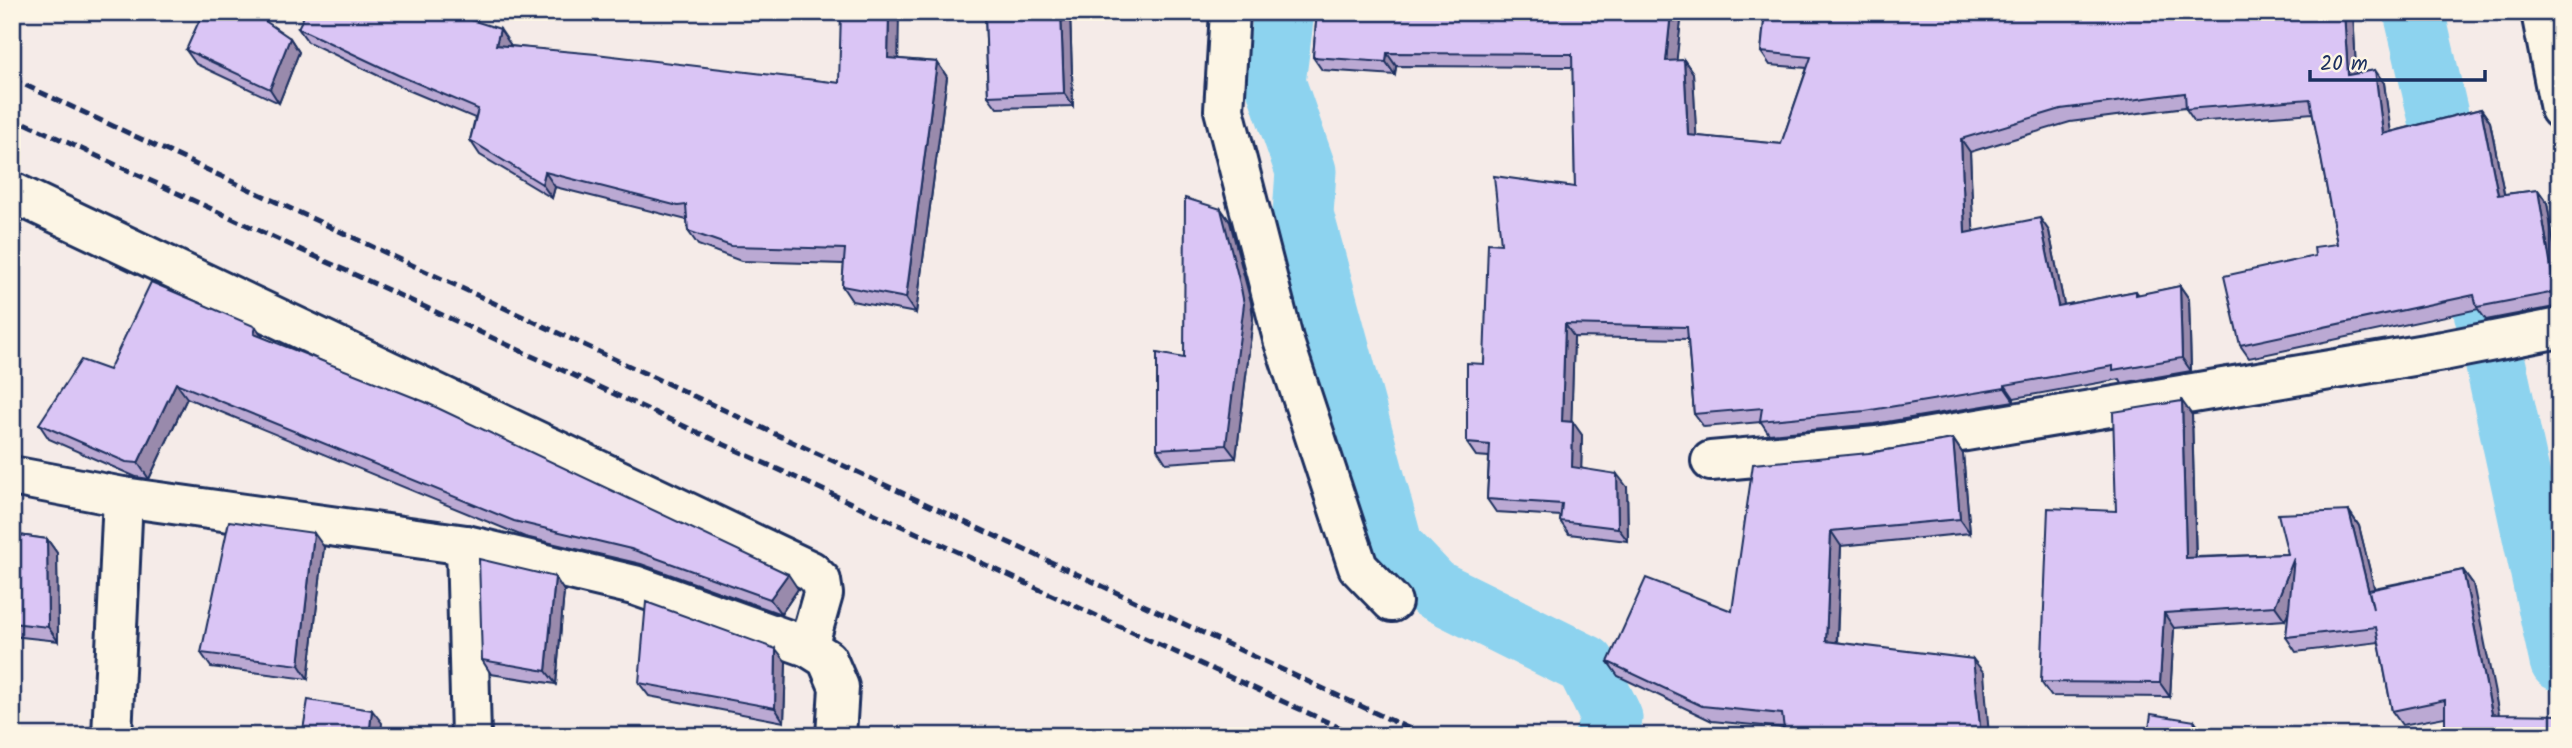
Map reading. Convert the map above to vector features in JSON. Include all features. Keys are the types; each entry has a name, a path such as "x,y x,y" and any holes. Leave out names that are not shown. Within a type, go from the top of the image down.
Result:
{"street":[{"path":"1230,12 1224,110 1283,339 1358,567 1392,602"},
{"path":"2541,12 2560,109"},
{"path":"12,192 811,571 821,581 823,594 808,647"},
{"path":"1711,461 1877,446 2442,351 2560,328"},
{"path":"12,477 123,497 467,545 635,585 808,647 827,659 839,687 836,736"},
{"path":"112,736 123,497"},
{"path":"467,545 471,736"}],"building":[{"path":"203,12 252,12 290,38 270,89 186,50"},
{"path":"306,12 446,12 500,29 496,45 839,83 841,12 889,12 888,58 937,62 906,298 842,286 845,249 731,246 688,231 686,205 678,206 545,172 542,184 470,140 478,109 298,28"},
{"path":"985,12 1061,12 1064,93 988,96"},
{"path":"1317,12 1671,12 1666,61 1684,60 1688,135 1781,144 1811,57 1761,52 1765,12 2344,12 2348,75 2375,70 2383,134 2481,109 2498,195 2538,190 2555,292 2477,307 2474,295 2240,345 2224,276 2315,256 2314,247 2337,244 2310,99 2186,109 2185,93 2061,109 1961,139 1965,233 2040,218 2058,306 2136,291 2136,295 2180,286 2182,358 2113,370 2113,366 2005,385 2005,388 1865,411 1760,421 1762,408 1694,414 1687,327 1565,324 1562,421 1573,422 1572,467 1617,474 1618,528 1560,521 1562,504 1487,499 1490,445 1467,443 1467,363 1484,364 1488,243 1501,244 1494,176 1575,187 1572,54 1387,53 1386,62 1313,57"},
{"path":"1185,198 1221,209 1244,304 1226,445 1157,449 1157,353 1184,358"},
{"path":"151,282 256,327 254,334 425,402 788,574 770,599 631,549 514,521 176,383 138,463 126,462 39,424 81,360 109,370"},
{"path":"2182,401 2186,558 2288,554 2278,514 2349,511 2373,609 2369,590 2463,570 2492,714 2560,715 2560,736 2445,736 2445,700 2392,711 2376,627 2286,637 2294,558 2275,606 2164,613 2160,683 2041,682 2048,508 2116,511 2113,412"},
{"path":"1953,439 1960,519 1831,531 1826,641 1973,659 1981,736 1785,736 1782,714 1702,706 1608,662 1646,578 1732,611 1753,464 1869,453"},
{"path":"229,521 314,533 299,665 201,653"},
{"path":"12,534 47,539 48,627 12,623"},
{"path":"479,559 555,577 546,671 482,660"},
{"path":"646,602 776,649 775,708 639,683"},
{"path":"308,700 372,710 369,736 302,736"},
{"path":"2151,714 2195,721 2193,736 2148,736"}],"waterway":[{"path":"1284,12 1275,82 1306,171 1303,214 1393,547 1433,589 1586,665 1612,718 1605,736"},
{"path":"2414,12 2486,320 2560,661"}],"railway":[{"path":"12,79 1425,736"},
{"path":"12,117 1358,736"}]}
